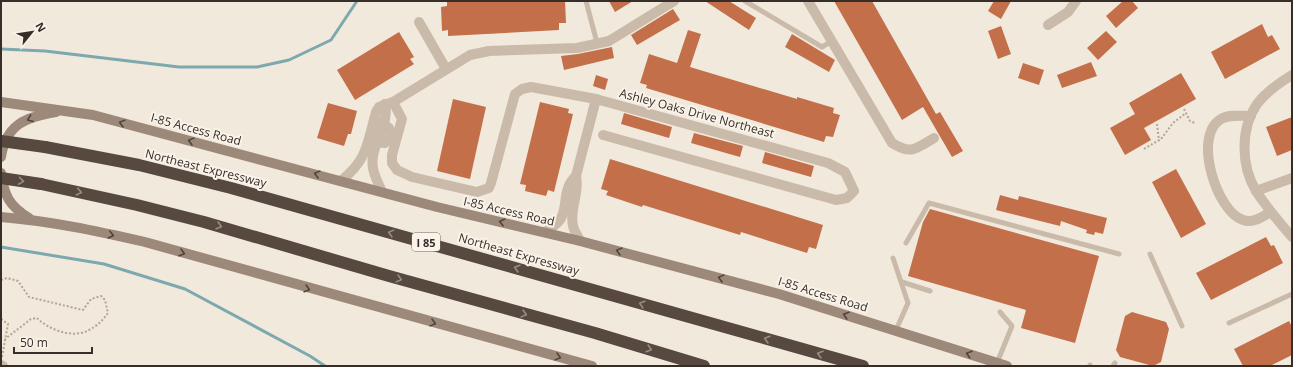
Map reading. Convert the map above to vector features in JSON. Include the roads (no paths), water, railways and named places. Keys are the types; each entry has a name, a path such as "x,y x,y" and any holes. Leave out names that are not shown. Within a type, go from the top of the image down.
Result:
{"highway":[{"name":"Northeast Expressway","path":"1,141 45,147 139,165 231,188 863,366"},
{"path":"1,178 41,184 137,205 204,222 389,276 595,333 704,366"}],"main road":[{"name":"I-85 Access Road","path":"6,102 68,111 108,119 437,207 580,241 779,294 1002,364"},
{"path":"1,157 3,145 8,133 19,123 40,115 68,111"},
{"path":"1,173 3,188 11,204 32,220"},
{"path":"2,217 32,220 86,229 145,242 308,289 592,366"}],"street":[{"path":"341,181 359,165 372,142 378,122 376,112 379,107 389,103 470,55 489,51 577,48 609,41 674,1"},
{"path":"808,1 892,143 903,150 916,149 934,138"},
{"path":"1048,25 1068,12 1076,1"},
{"path":"419,22 446,69"},
{"path":"1292,75 1265,95 1251,116 1245,139 1246,165 1256,191 1292,237"},
{"name":"Ashley Oaks Drive Northeast","path":"389,103 402,119 392,155 392,163 397,170 412,177 478,192 489,188 491,183 515,94 522,89 531,87 596,99 828,163 844,172 854,191 847,198 836,200 603,134"},
{"path":"545,232 559,221 578,184 576,176 596,99"},
{"path":"1251,116 1221,119 1213,126 1208,147 1209,166 1218,191 1236,216 1242,220 1251,221 1271,212"},
{"path":"372,142 373,168 382,192"},
{"path":"1256,191 1292,178"},
{"path":"570,201 573,214 573,228 580,241"}],"lane":[{"path":"586,1 597,43"},
{"path":"745,1 822,47 832,41"},
{"path":"906,243 929,204 1119,254"},
{"path":"1150,254 1182,326"},
{"path":"893,258 908,303 896,330"},
{"path":"902,282 930,291"},
{"path":"1229,323 1292,294"},
{"path":"1000,312 1012,326 1002,364"}],"waterway":[{"path":"1,49 45,51 179,67 257,67 289,60 331,40 357,1"},
{"path":"1,247 104,264 185,289 310,356 325,366"}]}
